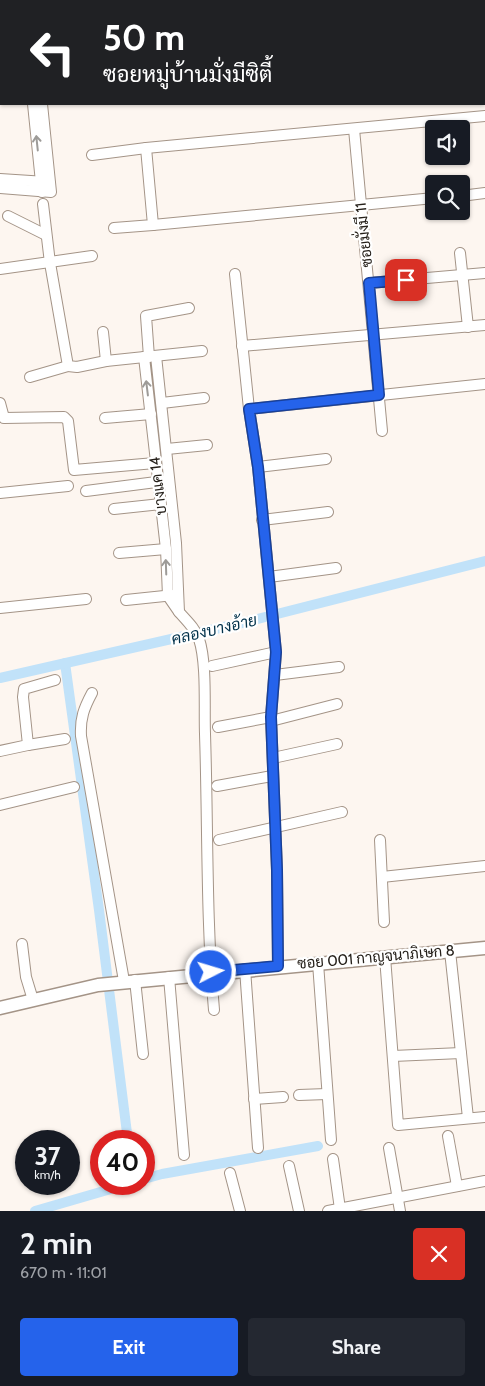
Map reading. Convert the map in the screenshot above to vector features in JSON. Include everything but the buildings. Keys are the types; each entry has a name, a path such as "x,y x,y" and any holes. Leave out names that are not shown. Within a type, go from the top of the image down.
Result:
{"street":[{"path":"32,105 44,186"},
{"path":"42,105 44,186"},
{"path":"92,155 146,148 485,116"},
{"name":"ซอยมั่งมี 11","path":"354,128 375,336 382,431"},
{"path":"146,148 153,225"},
{"path":"0,179 44,186"},
{"path":"0,188 44,186"},
{"path":"470,195 485,193"},
{"path":"114,228 425,199"},
{"path":"43,204 50,263 68,366"},
{"path":"8,216 46,235"},
{"path":"460,253 468,327"},
{"path":"0,269 92,256"},
{"path":"369,283 485,273"},
{"path":"235,274 249,409 258,467 276,652 271,719 278,966"},
{"path":"150,357 146,316 189,308"},
{"path":"242,346 485,325"},
{"path":"103,332 106,361"},
{"path":"30,377 68,366 77,367 106,361 202,351"},
{"name":"บางแค 14","path":"150,357 162,403 176,543 180,595 179,612"},
{"name":"บางแค 14","path":"150,357 151,414 165,546 168,596"},
{"path":"249,409 485,384"},
{"path":"162,403 204,398"},
{"path":"0,404 4,418 64,417 68,421 74,470 155,463"},
{"path":"105,418 151,414"},
{"path":"166,449 207,445"},
{"path":"258,467 326,459"},
{"path":"86,491 169,480"},
{"path":"0,493 68,486"},
{"path":"114,509 160,504"},
{"path":"262,520 328,512"},
{"path":"119,553 176,543"},
{"path":"269,577 336,568"},
{"path":"126,600 180,595"},
{"path":"168,596 179,612 195,628 200,641 209,832 211,972 214,1010"},
{"path":"0,608 86,600"},
{"path":"212,666 276,652"},
{"path":"275,675 339,667"},
{"path":"28,745 22,697 24,689 55,680"},
{"path":"92,693 80,721 81,736 143,1054"},
{"path":"218,727 271,719 337,704"},
{"path":"0,751 66,739"},
{"path":"273,758 337,744"},
{"path":"217,786 272,776"},
{"path":"0,805 74,787"},
{"path":"219,840 342,812"},
{"path":"380,840 384,922"},
{"path":"382,877 485,866"},
{"path":"22,944 26,977 33,1000"},
{"name":"ซอย 001 กาญจนาภิเษก 8","path":"0,1008 69,990 130,981 485,948"},
{"path":"450,951 468,1118"},
{"path":"386,957 398,1125 485,1117"},
{"path":"318,963 331,1140"},
{"path":"245,969 258,1148"},
{"path":"169,977 184,1155"},
{"path":"393,1056 461,1052"},
{"path":"299,1095 327,1094"},
{"path":"254,1099 283,1097"},
{"path":"448,1136 457,1186"},
{"path":"389,1148 400,1211"},
{"path":"333,1159 340,1209"},
{"path":"289,1166 299,1211"},
{"path":"230,1174 240,1211"},
{"path":"328,1211 485,1181"}],"waterway":[{"name":"คลองบางอ้าย","path":"0,678 246,622 485,561"},
{"path":"65,663 127,1130"},
{"path":"155,1176 318,1146"},
{"path":"35,1211 90,1195"}],"route":[{"path":"211,972 278,966 277,870 271,717 276,652 258,467 249,409 379,395 369,283 406,280"}]}
